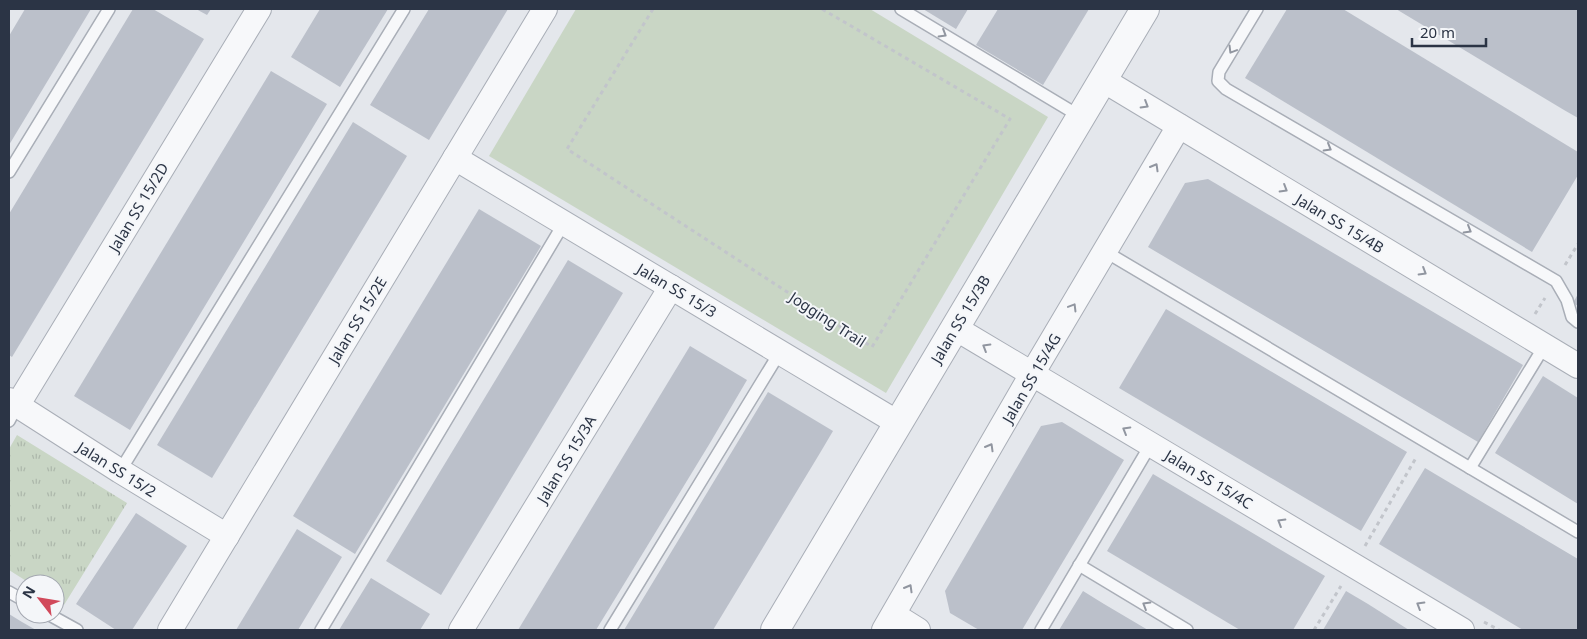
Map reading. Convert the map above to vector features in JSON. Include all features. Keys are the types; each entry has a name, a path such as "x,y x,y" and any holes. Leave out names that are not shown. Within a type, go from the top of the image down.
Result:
{"street":[{"name":"Jalan SS 15/2D","path":"12,409 259,9"},
{"name":"Jalan SS 15/2E","path":"170,630 545,9"},
{"name":"Jalan SS 15/3B","path":"775,630 1145,9"},
{"name":"Jalan SS 15/4B","path":"1103,80 1578,366"},
{"name":"Jalan SS 15/4G","path":"889,623 1032,374 1179,126"},
{"name":"Jalan SS 15/3","path":"455,158 898,423"},
{"name":"Jalan SS 15/3A","path":"461,630 670,287"},
{"name":"Jalan SS 15/4C","path":"954,328 1462,630"},
{"name":"Jalan SS 15/2","path":"12,409 227,536"},
{"path":"889,623 918,630"}],"lane":[{"path":"9,172 109,9"},
{"path":"120,472 404,9"},
{"path":"901,9 1081,118"},
{"path":"1257,9 1219,72 1218,81 1226,88 1556,281 1567,300 1572,317 1578,322"},
{"path":"321,630 564,223"},
{"path":"1106,252 1578,532"},
{"path":"1470,468 1545,346"},
{"path":"610,630 780,352"},
{"path":"1041,630 1151,444"},
{"path":"1080,565 1187,630"},
{"path":"65,623 77,630"}],"path":[{"name":"Jogging Trail","path":"653,9 567,149 872,347 1010,119 822,9"},
{"path":"1314,630 1426,442"}],"green space":[{"path":"576,9 870,9 1048,117 886,393 489,156"},
{"path":"17,435 127,503 65,603 65,574 15,574 9,570 9,449"}],"building":[{"path":"25,9 91,9 9,145 9,36"},
{"path":"133,9 153,9 204,39 12,357 9,355 9,214"},
{"path":"196,9 211,9 207,15"},
{"path":"320,9 388,9 340,87 291,57"},
{"path":"429,9 508,9 429,140 370,105"},
{"path":"923,9 968,9 956,29"},
{"path":"998,9 1089,9 1043,85 976,45"},
{"path":"1287,9 1343,9 1578,152 1578,175 1532,252 1245,78"},
{"path":"1396,9 1578,9 1578,118 1564,110"},
{"path":"271,71 327,104 130,430 74,396"},
{"path":"353,122 407,156 212,478 157,445"},
{"path":"1208,179 1523,365 1478,442 1148,247 1185,183"},
{"path":"479,209 541,246 355,554 293,516"},
{"path":"568,260 623,293 441,595 386,561"},
{"path":"1578,294 1578,306 1573,303"},
{"path":"1166,309 1407,452 1361,531 1119,388"},
{"path":"690,346 747,380 710,443 596,630 518,630"},
{"path":"1543,376 1578,398 1578,504 1495,453"},
{"path":"768,392 833,431 713,630 624,630"},
{"path":"1062,422 1124,460 1022,630 979,630 950,613 945,591 1041,426"},
{"path":"1425,468 1578,559 1578,630 1523,630 1379,544"},
{"path":"1153,474 1325,576 1293,630 1240,630 1107,551"},
{"path":"136,513 187,546 132,630 116,630 76,604"},
{"path":"297,529 342,557 298,630 236,630"},
{"path":"371,578 430,614 420,630 339,630"},
{"path":"1083,591 1104,604 1148,630 1059,630"},
{"path":"1346,591 1368,604 1409,630 1323,630"},
{"path":"9,614 15,618 15,624 26,624 36,630 9,630"}]}
